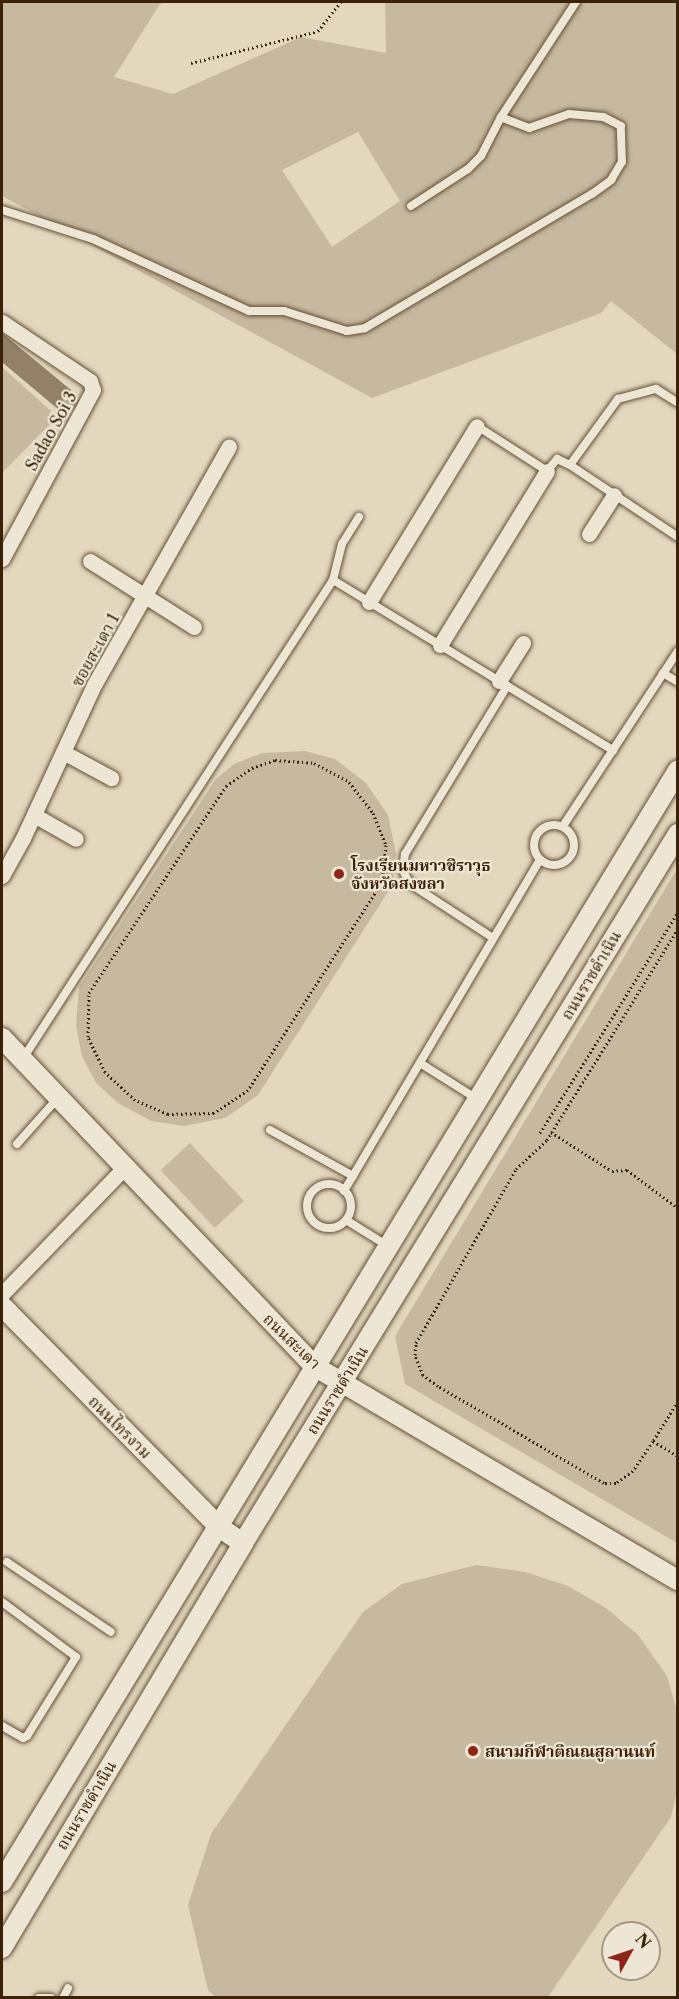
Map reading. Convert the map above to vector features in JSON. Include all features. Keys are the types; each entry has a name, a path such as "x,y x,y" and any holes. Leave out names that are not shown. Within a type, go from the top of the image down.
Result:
{"street":[{"name":"Sadao Soi 3","path":"2,322 90,381 93,390 2,559"},
{"path":"369,602 477,426"},
{"name":"ซอยสะเดา 1","path":"2,876 34,815 94,685 229,446"},
{"path":"440,645 547,471"},
{"path":"589,534 614,495"},
{"path":"90,561 194,627"},
{"path":"503,683 523,644"},
{"path":"63,752 111,778"},
{"name":"ถนนราชดำเนิน","path":"2,1882 678,770"},
{"path":"34,815 76,839"},
{"name":"ถนนราชดำเนิน","path":"2,1948 243,1543 678,834"},
{"name":"ถนนสะเดา","path":"2,1038 314,1366 678,1580"},
{"path":"2,1294 124,1168"},
{"name":"ถนนไทรงาม","path":"2,1306 219,1527 243,1543"}],"lane":[{"path":"411,207 468,169 481,156 501,117 576,2"},
{"path":"2,210 93,239 249,311 284,311 347,331 365,328 592,194 611,180 622,162 621,126 603,117 569,114 529,128 501,117"},
{"path":"570,465 618,399 656,389 678,403"},
{"path":"477,426 547,471 557,459 570,465 678,537"},
{"path":"22,1060 333,580 342,544 359,517"},
{"path":"333,580 613,750"},
{"path":"563,826 677,652"},
{"path":"663,673 678,682"},
{"path":"493,938 409,883 403,870 405,854 503,683"},
{"path":"549,824 563,826 574,844 570,858 557,865 540,860 534,848 536,834 549,824"},
{"path":"344,1191 540,860"},
{"path":"420,1063 477,1099"},
{"path":"17,1144 58,1098"},
{"path":"270,1130 353,1176"},
{"path":"331,1185 344,1191 350,1206 346,1220 324,1228 314,1223 307,1210 315,1189 331,1185"},
{"path":"346,1220 388,1246"},
{"path":"7,1562 111,1632"},
{"path":"2,1602 76,1657 27,1736 23,1738 2,1726"},
{"path":"63,1998 68,1988"},
{"path":"39,1998 51,1998"}],"path":[{"path":"191,63 318,31 341,2"},
{"path":"275,760 314,763 349,782 373,813 386,845 382,882 248,1090 214,1113 168,1114 135,1100 105,1072 88,1037 89,993 226,786 252,768 275,760"},
{"path":"540,1133 678,912"},
{"path":"678,929 551,1132 516,1169 416,1343 418,1365 423,1375 604,1483 616,1483 633,1471 678,1401"},
{"path":"551,1132 612,1171 627,1170 678,1208"},
{"path":"653,1441 678,1456"}],"shaded area":[{"path":"2,2 170,2 160,4 114,77 173,94 301,37 386,53 385,2 677,2 677,354 611,301 601,313 372,398 2,196","holes":["358,132 400,201 332,247 282,170"]},
{"path":"2,367 51,411 55,419 2,473"},
{"path":"305,751 335,759 366,783 388,815 396,854 393,884 258,1095 225,1118 184,1126 151,1121 118,1103 96,1083 82,1056 76,1026 79,987 216,779 234,764 262,753"},
{"path":"677,869 677,1543 405,1384 395,1336"},
{"path":"190,1143 244,1201 215,1228 161,1170"},
{"name":"สนามกีฬาติณณสูลานนท์","path":"476,1565 525,1572 568,1586 606,1608 638,1635 667,1676 677,1711 677,1791 671,1817 548,1997 215,1997 208,1990 188,1905 211,1834 363,1612 402,1584"}],"building":[{"path":"2,333 71,390 57,408 2,362"}],"place":[{"name":"โรงเรียนมหาวชิราวุธ จังหวัดสงขลา","path":"339,874"},
{"name":"สนามกีฬาติณณสูลานนท์","path":"473,1751"}]}
